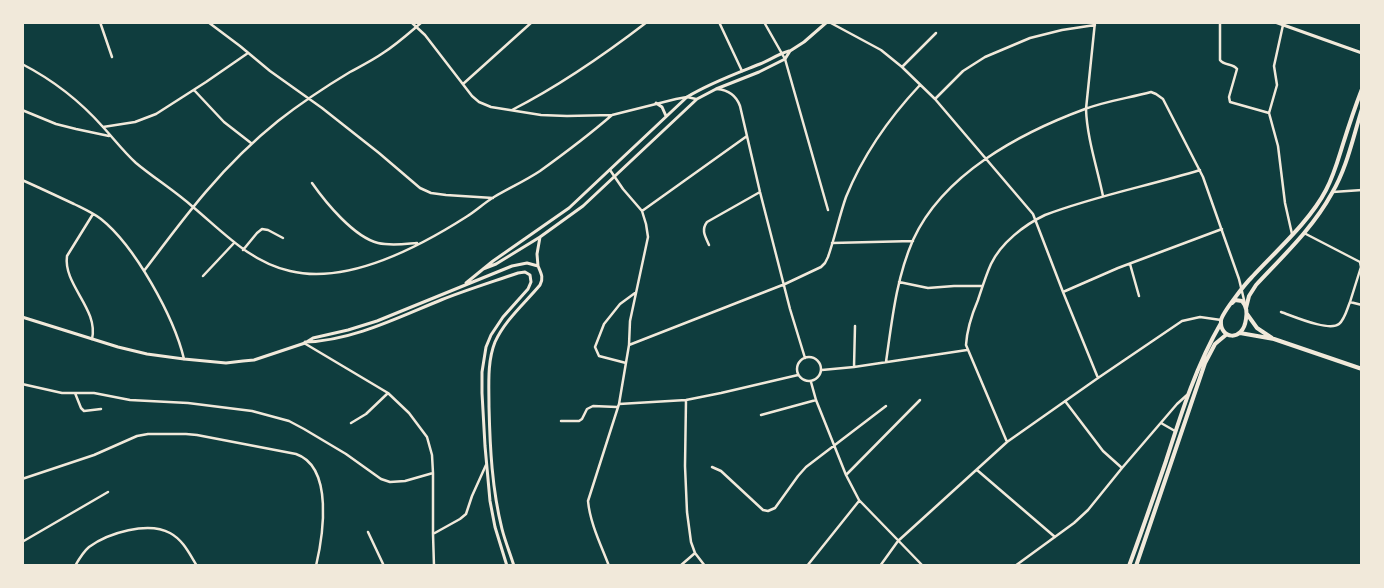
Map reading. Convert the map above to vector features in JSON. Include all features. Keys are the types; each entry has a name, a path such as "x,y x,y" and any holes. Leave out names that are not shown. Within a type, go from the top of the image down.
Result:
{"main road":[{"path":"1129,566 1146,521 1175,430 1207,349 1223,316 1242,288 1310,214 1326,191 1336,168 1362,89"},
{"path":"1245,306 1256,285 1304,233 1333,192 1345,164 1362,109"},
{"path":"1232,303 1239,300 1245,306 1245,323 1240,334"},
{"path":"1246,313 1257,328 1274,340"},
{"path":"1221,321 1222,327 1227,334 1233,336 1240,334 1274,340 1362,369"},
{"path":"1136,566 1205,363 1216,344 1227,334"}],"street":[{"path":"100,22 112,57"},
{"path":"208,22 379,153 420,188 431,193 493,198"},
{"path":"411,22 417,26 472,96 479,102 491,107 541,115 612,115 687,97 697,99"},
{"path":"144,271 193,206 251,144 309,99 383,53 422,22"},
{"path":"463,84 532,22"},
{"path":"511,110 554,87 598,58 646,22"},
{"path":"719,22 742,71"},
{"path":"764,22 785,59 828,210"},
{"path":"464,291 464,285 493,260 569,208 687,97 701,88 790,51 828,22 881,50 902,67 936,99 1033,214 1098,378"},
{"path":"1220,22 1220,60 1237,69 1229,97 1230,102 1269,113"},
{"path":"1292,234 1285,203 1278,146 1269,113 1277,85 1274,66 1279,23 1362,53"},
{"path":"936,99 963,71 985,58 1030,38 1095,24 1086,109 1090,142 1103,196"},
{"path":"902,67 936,33"},
{"path":"483,269 496,264 540,237 583,206 697,99 785,59 790,51"},
{"path":"103,127 135,122 156,114 248,53"},
{"path":"22,64 56,84 77,101 136,162 193,206 243,250 273,266 304,274 330,274 359,269 419,243 466,218 493,198 539,172 612,115"},
{"path":"629,345 785,284 824,265 847,196 872,146 895,113 920,85"},
{"path":"716,89 724,89 731,92 738,101 790,309 805,358"},
{"path":"194,90 224,122 251,144"},
{"path":"886,362 899,282 913,241 931,210 941,198 973,167 1029,134 1086,109 1151,92 1163,99 1200,170 1242,288 1245,306"},
{"path":"656,103 662,107 666,116"},
{"path":"22,110 56,124 110,136"},
{"path":"642,211 747,135"},
{"path":"610,170 642,211 648,237 630,321 629,345 618,406 588,501 596,531 610,566"},
{"path":"1008,442 966,345 968,331 982,286 991,263 1004,244 1036,220 1060,210 1103,196 1200,170"},
{"path":"22,180 93,214 110,227 144,271 169,318 184,359"},
{"path":"312,183 342,219 370,240 387,245 419,243"},
{"path":"1333,192 1362,190"},
{"path":"709,245 703,230 707,222 760,192"},
{"path":"92,338 93,324 69,274 66,261 67,256 93,214"},
{"path":"243,250 262,229 283,238"},
{"path":"1063,292 1222,229"},
{"path":"1281,312 1318,324 1333,327 1338,325 1342,322 1350,302 1361,267 1360,262 1304,233"},
{"path":"514,566 502,530 494,491 489,393 491,354 496,340 503,330 540,285 542,277 538,266 537,248 540,237"},
{"path":"832,242 913,241"},
{"path":"204,276 234,243"},
{"path":"304,343 313,338 377,321 522,263 538,266"},
{"path":"1130,264 1138,296"},
{"path":"23,317 118,347 147,354 226,363 254,360 304,343 334,338 378,326 464,291 525,272 531,278 528,289 503,317 491,335 486,347 482,372 486,464 490,501 495,527 507,566"},
{"path":"899,282 928,288 982,286"},
{"path":"626,363 599,356 595,346 604,324 620,304 636,292"},
{"path":"1350,302 1362,305"},
{"path":"880,566 898,541 1008,442 1182,321 1200,317 1221,321"},
{"path":"854,367 855,326"},
{"path":"304,343 388,393 409,413 427,438 433,472 432,534 434,566"},
{"path":"822,370 967,350"},
{"path":"811,357 817,360 822,370 818,377 811,382 801,379 797,370 801,360 811,357"},
{"path":"561,421 579,421 587,409 593,406 618,406 686,400 721,394 798,375"},
{"path":"811,382 816,400 846,475 859,500 923,566"},
{"path":"22,384 53,392 94,393 130,400 188,403 252,411 289,421 346,454 381,479 390,482 406,481 433,472"},
{"path":"75,393 83,410 87,412 101,409"},
{"path":"351,423 366,414 388,393"},
{"path":"1015,566 1074,523 1088,510 1177,404 1189,393"},
{"path":"686,400 685,466 687,512 694,553 705,566"},
{"path":"761,415 816,400"},
{"path":"846,475 920,400"},
{"path":"1066,401 1103,451 1122,468"},
{"path":"712,467 721,471 763,510 768,511 775,508 806,467 886,406"},
{"path":"1161,423 1175,430"},
{"path":"22,479 94,455 141,435 197,435 296,454 302,456 311,464 321,489 323,513 316,566"},
{"path":"485,446 491,445"},
{"path":"432,534 466,514 486,464"},
{"path":"977,470 1055,537"},
{"path":"22,542 108,492"},
{"path":"807,566 859,500"},
{"path":"75,566 84,552 98,541 123,532 148,528 163,530 175,536 185,546 196,566"},
{"path":"368,532 384,566"},
{"path":"680,566 694,553"}]}
